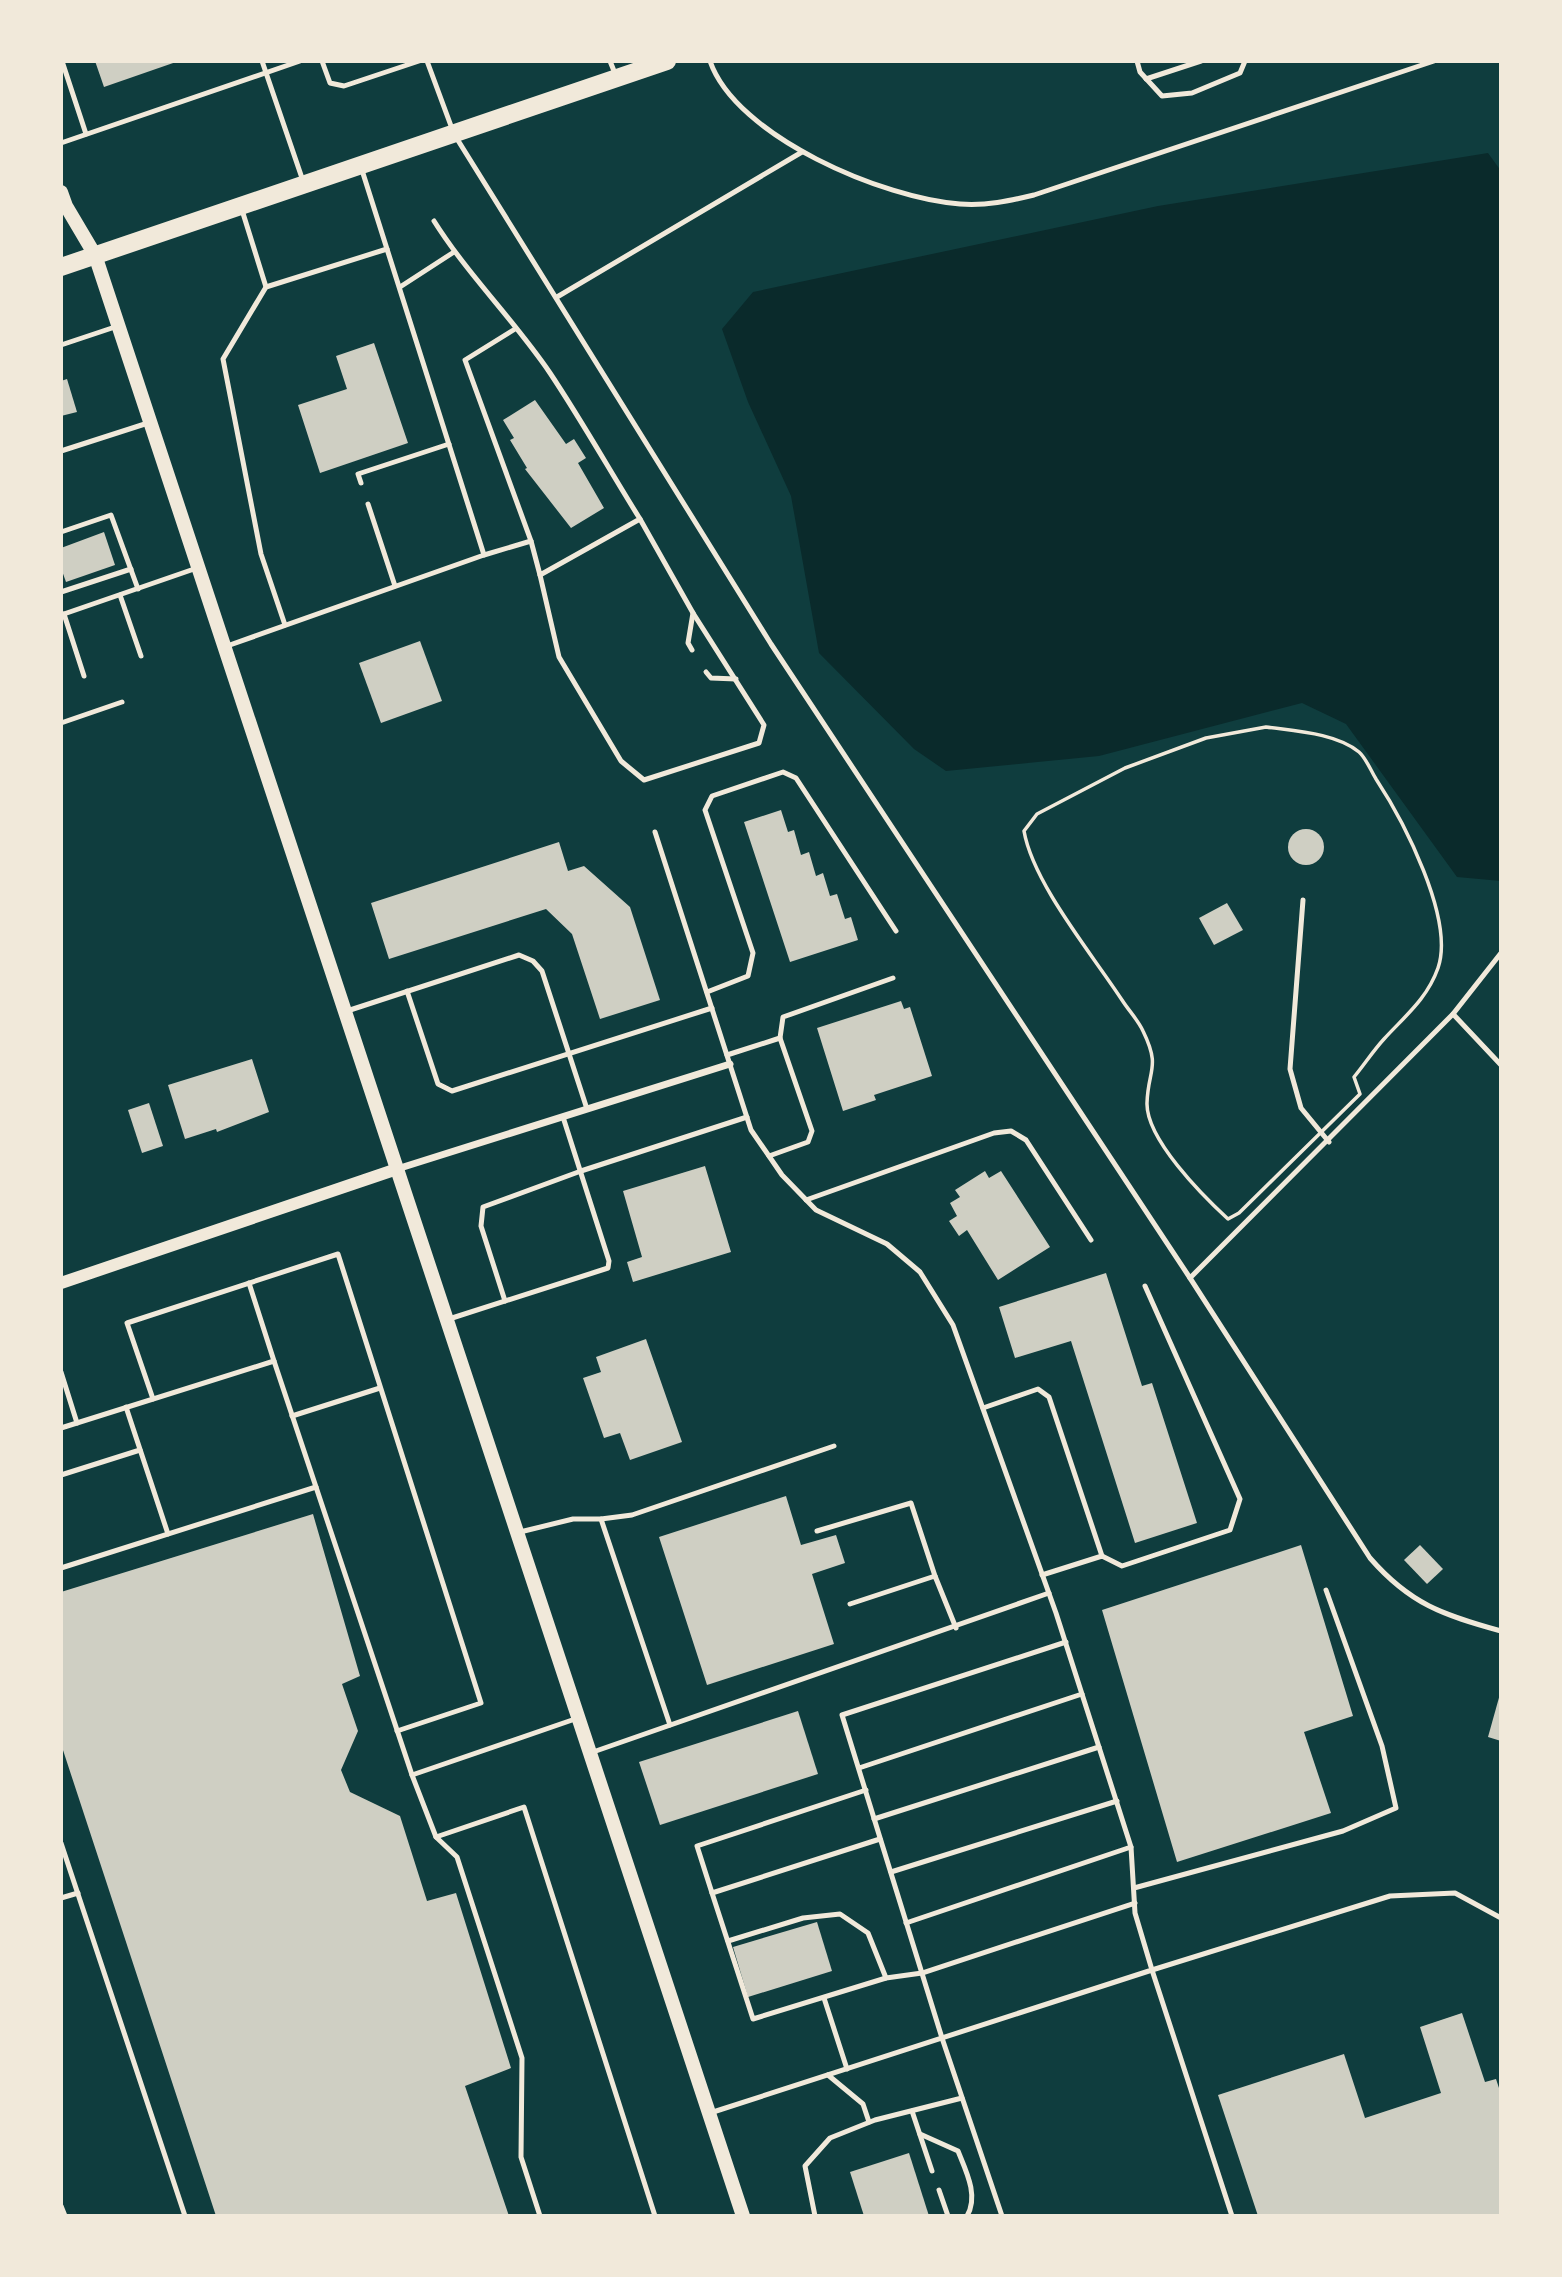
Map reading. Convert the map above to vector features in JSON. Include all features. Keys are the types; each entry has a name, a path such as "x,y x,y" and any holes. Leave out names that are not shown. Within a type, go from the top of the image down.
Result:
{"main road":[{"path":"61,267 667,61"},
{"path":"61,192 94,255 118,326 743,2216"}],"street":[{"path":"61,1283 397,1169 587,1109 728,1059"}],"lane":[{"path":"62,61 86,134"},
{"path":"262,61 304,184"},
{"path":"61,143 300,61"},
{"path":"322,61 330,83 344,86 419,61"},
{"path":"427,61 454,134 771,644 1190,1278 1362,1547 1390,1581 1413,1599 1443,1613 1501,1631"},
{"path":"610,61 617,79"},
{"path":"710,61 716,78 738,107 756,123 802,152 912,196 959,204 998,204 1034,195 1434,61"},
{"path":"1137,61 1146,79 1162,96 1192,93 1240,73 1245,61"},
{"path":"1146,79 1201,61"},
{"path":"557,297 802,152"},
{"path":"361,165 484,555"},
{"path":"240,206 266,287"},
{"path":"434,221 454,252 515,329 549,372 640,519 693,613 764,725 759,743 644,780 621,761 559,657 531,541 465,360 515,329"},
{"path":"285,625 261,554 223,359 266,287 387,249"},
{"path":"400,287 454,252"},
{"path":"61,345 118,326"},
{"path":"61,451 149,422"},
{"path":"361,484 358,474 449,444"},
{"path":"368,504 395,586"},
{"path":"61,532 111,515 138,589"},
{"path":"540,575 640,519"},
{"path":"224,647 484,555 531,541"},
{"path":"84,676 63,615 198,568"},
{"path":"61,592 131,569"},
{"path":"120,595 141,656"},
{"path":"692,650 688,643 693,613"},
{"path":"706,671 711,678 736,679"},
{"path":"61,723 122,702"},
{"path":"706,992 748,976 753,953 705,810 712,796 783,772 796,778 896,932"},
{"path":"655,832 751,1130 769,1156 816,1210 887,1244 920,1272 953,1325 1066,1642 1117,1801 1131,1846 1135,1903 1152,1970 1233,2216"},
{"path":"1303,900 1290,1069 1301,1108 1329,1142"},
{"path":"1190,1278 1329,1142 1453,1014 1501,953"},
{"path":"344,1012 519,955 533,961 542,971 587,1109"},
{"path":"769,1156 808,1142 812,1131 780,1038 783,1017 893,978"},
{"path":"407,991 438,1084 452,1091 712,1008"},
{"path":"1453,1014 1501,1065"},
{"path":"728,1059 780,1038"},
{"path":"447,1320 608,1268 609,1261 563,1117"},
{"path":"505,1301 481,1226 483,1207 581,1171 747,1117"},
{"path":"806,1200 994,1133 1011,1131 1026,1140 1091,1240"},
{"path":"153,1399 127,1323 338,1254 481,1703 397,1731"},
{"path":"249,1283 412,1775 436,1837 457,1857 522,2058 521,2157 540,2216"},
{"path":"1042,1575 1102,1556 1122,1566 1230,1530 1240,1499 1145,1286"},
{"path":"61,1428 274,1361"},
{"path":"61,1372 77,1423"},
{"path":"292,1416 380,1388"},
{"path":"983,1408 1038,1390 1049,1397 1102,1556"},
{"path":"126,1407 168,1534"},
{"path":"517,1533 573,1518 601,1519 632,1515 834,1446"},
{"path":"61,1475 140,1450"},
{"path":"61,1568 316,1487"},
{"path":"817,1531 911,1503 935,1576 956,1628"},
{"path":"601,1519 670,1725"},
{"path":"850,1604 935,1576"},
{"path":"1134,1888 1343,1830 1396,1808 1382,1746 1326,1590"},
{"path":"590,1753 956,1628 1049,1593"},
{"path":"1002,2216 942,2038 842,1715 1066,1642"},
{"path":"859,1768 1082,1694"},
{"path":"412,1775 578,1718"},
{"path":"874,1819 1099,1747"},
{"path":"866,1790 697,1846 753,2019 886,1978 922,1973 1135,1903"},
{"path":"891,1872 1117,1801"},
{"path":"436,1837 524,1807 655,2216"},
{"path":"712,1893 880,1839"},
{"path":"61,1843 185,2216"},
{"path":"906,1923 1131,1846"},
{"path":"61,1898 78,1893"},
{"path":"709,2114 1390,1896 1455,1894 1501,1918"},
{"path":"728,1941 803,1918 840,1914 868,1933 886,1978"},
{"path":"824,1998 848,2069"},
{"path":"828,2075 863,2104 869,2122"},
{"path":"815,2216 805,2166 830,2138 869,2122 962,2098"},
{"path":"912,2111 932,2171"},
{"path":"920,2134 958,2151 970,2181 973,2206 967,2216"},
{"path":"939,2190 948,2216"},
{"path":"61,2206 65,2216"}],"path":[{"path":"1228,1219 1181,1173 1158,1135 1147,1105 1155,1062 1143,1030 1028,852 1024,831 1037,814 1125,768 1206,738 1266,727 1319,734 1359,752 1399,814 1418,856 1429,886 1443,948 1438,968 1422,1001 1384,1040 1354,1077 1357,1085"}],"water":[{"path":"1488,153 1501,171 1501,881 1457,877 1346,724 1302,703 1099,756 946,771 914,749 819,653 791,496 748,402 722,329 753,292 1158,206"}],"building":[{"path":"95,61 176,61 176,62 104,87"},
{"path":"374,343 408,443 320,473 298,405 347,389 336,356"},
{"path":"67,379 77,412 61,416 61,381"},
{"path":"535,400 566,444 574,439 586,458 578,463 604,508 571,528 525,469 527,468 510,440 514,438 503,420"},
{"path":"104,532 115,565 66,582 61,568 61,548"},
{"path":"420,641 442,701 381,723 359,663"},
{"path":"781,810 788,832 794,830 801,855 809,852 816,876 823,873 830,896 837,894 845,919 851,917 858,940 790,962 744,822"},
{"path":"1306,829 1319,834 1324,847 1319,860 1306,865 1293,860 1288,847 1293,834"},
{"path":"559,842 568,871 584,866 630,907 660,1000 600,1019 572,934 546,909 389,959 371,903"},
{"path":"1227,903 1243,930 1214,945 1199,918"},
{"path":"901,1001 904,1009 910,1007 932,1076 874,1095 876,1100 843,1111 817,1028"},
{"path":"252,1059 269,1112 217,1132 216,1129 185,1139 168,1085"},
{"path":"149,1103 163,1146 142,1153 128,1110"},
{"path":"705,1166 731,1252 633,1282 627,1262 642,1257 623,1191"},
{"path":"985,1171 989,1178 1001,1171 1050,1247 998,1280 967,1230 959,1236 949,1221 957,1216 950,1203 960,1197 955,1190"},
{"path":"1106,1273 1142,1386 1152,1383 1197,1523 1135,1543 1071,1341 1015,1358 999,1307"},
{"path":"646,1339 682,1442 630,1460 620,1433 604,1438 583,1378 601,1372 596,1357"},
{"path":"786,1496 801,1545 836,1535 845,1563 812,1574 834,1644 707,1685 659,1537"},
{"path":"313,1514 360,1676 342,1684 358,1731 341,1770 350,1792 400,1816 427,1901 456,1893 511,2068 465,2086 509,2216 216,2216 61,1744 61,1592"},
{"path":"1301,1545 1353,1716 1304,1732 1331,1813 1177,1862 1102,1610"},
{"path":"1420,1545 1443,1569 1427,1584 1404,1560"},
{"path":"1501,1694 1501,1741 1488,1737"},
{"path":"798,1711 818,1774 660,1825 639,1762"},
{"path":"817,1922 832,1971 748,1997 733,1947"},
{"path":"1462,2013 1485,2082 1496,2079 1501,2094 1501,2216 1258,2216 1218,2095 1344,2054 1365,2118 1441,2093 1420,2027"},
{"path":"909,2153 929,2216 864,2216 850,2172"}]}
